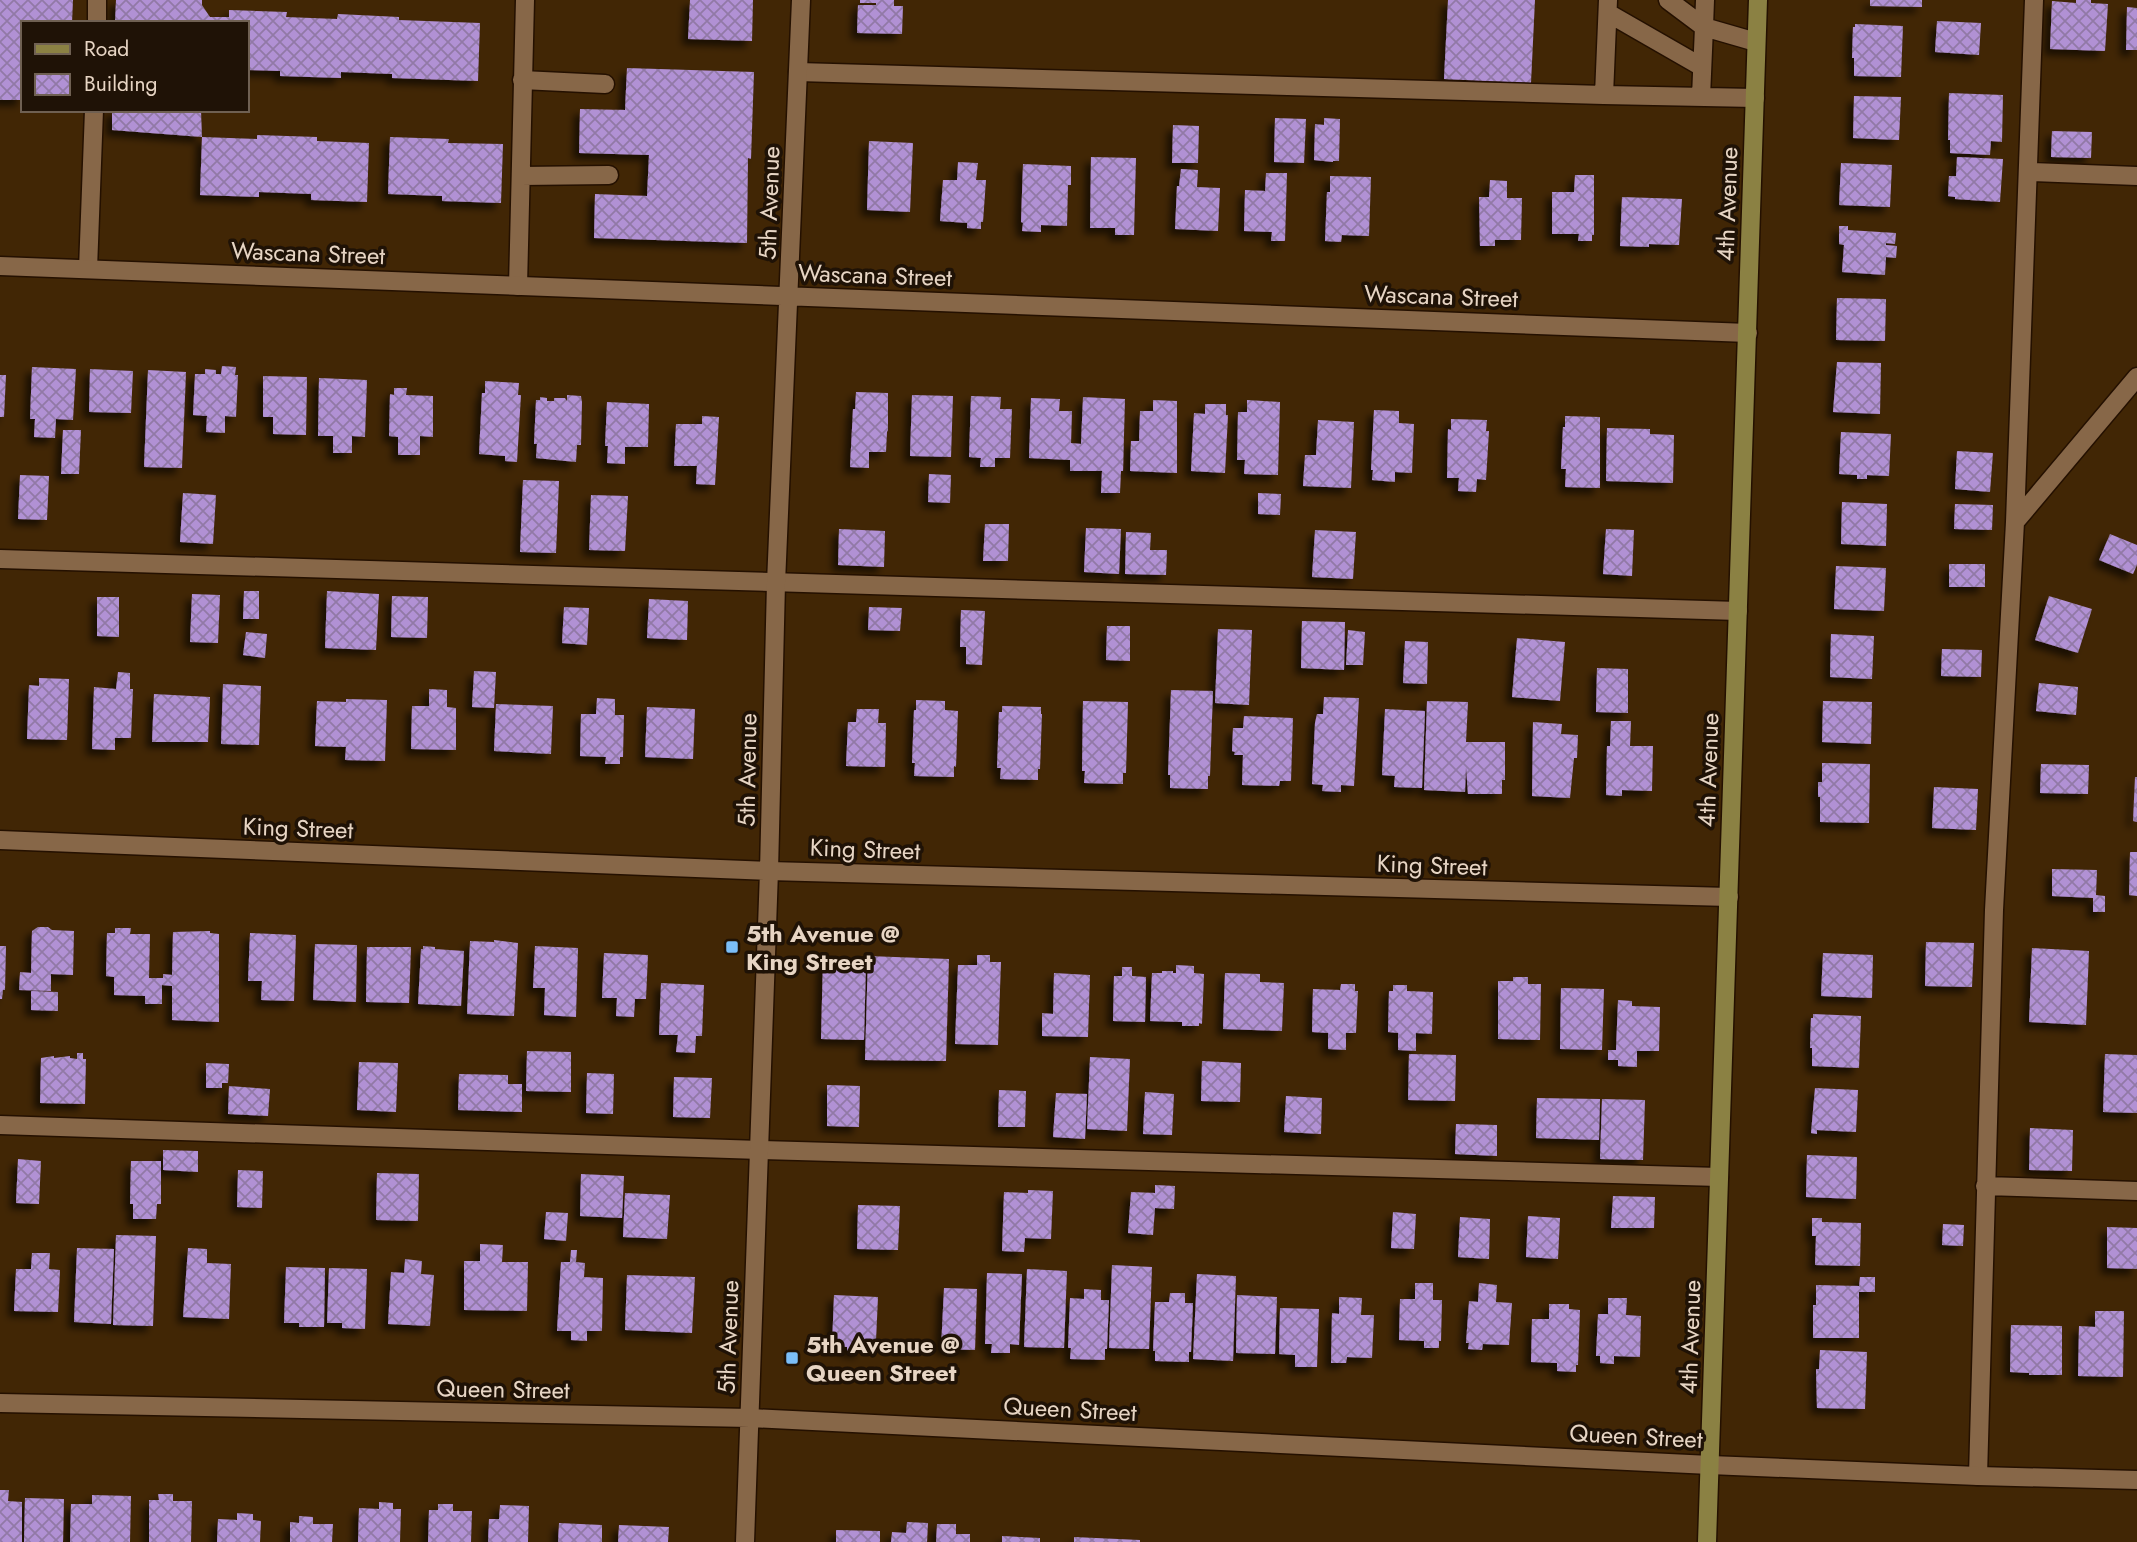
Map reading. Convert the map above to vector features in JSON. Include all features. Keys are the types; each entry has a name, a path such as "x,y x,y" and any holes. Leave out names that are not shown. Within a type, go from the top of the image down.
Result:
{"street":[{"path":"97,0 97,21"},
{"path":"518,286 525,0"},
{"name":"5th Avenue","path":"745,1542 760,1150 776,583 801,0"},
{"path":"1668,0 1704,27 1756,42"},
{"path":"1701,97 1705,0"},
{"name":"4th Avenue","path":"1707,1542 1758,0"},
{"path":"1978,1476 1994,910 2015,522 2034,0"},
{"path":"1604,96 1608,6"},
{"path":"1608,6 1702,67"},
{"path":"798,72 1604,96 1755,98"},
{"path":"523,80 605,84"},
{"path":"88,270 93,112"},
{"path":"2029,172 2137,176"},
{"path":"521,176 609,175"},
{"name":"Wascana Street","path":"0,266 1748,332"},
{"path":"2015,522 2137,377"},
{"path":"0,559 1738,611"},
{"name":"King Street","path":"0,840 769,871 1728,897"},
{"path":"0,1125 1719,1177"},
{"path":"1985,1186 2137,1191"},
{"name":"Queen Street","path":"0,1403 750,1418 1710,1465 2137,1480"}],"building":[{"path":"0,0 73,0 72,21 21,21 21,100 0,100"},
{"path":"116,0 202,0 202,5 210,17 229,17 229,10 287,12 286,17 337,19 338,14 399,17 399,20 480,23 478,81 392,78 392,74 341,72 341,78 280,76 280,71 248,70 248,21 115,21"},
{"path":"690,0 753,0 752,41 688,39"},
{"path":"860,0 894,0 894,6 903,6 902,34 857,33 858,5 876,5 860,3"},
{"path":"1448,0 1535,0 1531,83 1444,79"},
{"path":"1870,0 1922,0 1922,7 1870,6"},
{"path":"2076,0 2108,4 2105,51 2050,49 2052,1 2076,3"},
{"path":"2127,7 2137,8 2137,50 2126,50"},
{"path":"1937,21 1981,23 1979,55 1935,52"},
{"path":"1855,24 1903,26 1901,77 1854,76 1852,58"},
{"path":"627,68 754,72 751,159 748,158 747,243 594,238 595,194 647,196 649,155 579,153 580,109 625,110"},
{"path":"1949,93 2003,95 2002,142 1991,141 1990,155 1950,153"},
{"path":"1854,96 1901,97 1899,140 1853,138"},
{"path":"112,112 201,112 202,137 112,130"},
{"path":"1275,118 1306,119 1304,163 1274,162"},
{"path":"1324,118 1340,119 1339,161 1314,160 1315,124 1324,125"},
{"path":"1173,125 1199,126 1198,163 1172,163"},
{"path":"2052,131 2092,132 2091,158 2051,157"},
{"path":"257,135 317,137 317,141 369,143 367,202 311,200 311,194 259,192 259,197 200,195 202,137 257,139"},
{"path":"390,137 449,139 448,143 503,144 501,203 442,201 442,196 388,194"},
{"path":"869,141 913,143 910,212 867,210"},
{"path":"1091,157 1136,158 1134,235 1115,235 1115,228 1090,228"},
{"path":"1957,157 2003,159 2000,202 1955,199 1948,196 1949,176 1956,176"},
{"path":"958,162 978,163 976,180 986,180 981,229 967,228 967,223 940,221 943,180 957,180"},
{"path":"1841,163 1892,165 1890,207 1839,205"},
{"path":"1023,164 1071,166 1067,226 1041,225 1041,232 1022,231"},
{"path":"1181,169 1198,170 1197,187 1220,188 1218,231 1175,229 1177,186"},
{"path":"1266,173 1287,173 1285,241 1271,241 1272,232 1244,231 1245,190 1265,191"},
{"path":"1575,175 1594,175 1592,241 1578,241 1579,234 1552,234 1552,192 1574,192"},
{"path":"1330,176 1371,177 1369,236 1342,235 1341,242 1325,241"},
{"path":"1490,180 1507,181 1507,198 1522,198 1521,240 1495,240 1495,246 1480,246 1479,197 1489,197"},
{"path":"1622,197 1682,199 1679,245 1620,246"},
{"path":"1839,226 1848,226 1848,230 1896,233 1895,244 1886,243 1897,246 1896,258 1886,257 1885,275 1842,272 1844,245 1839,244"},
{"path":"1837,298 1886,299 1885,341 1836,340"},
{"path":"1837,362 1881,363 1880,414 1833,412"},
{"path":"222,366 236,367 236,417 225,416 225,433 206,432 207,416 193,415 195,374 205,374 205,369 216,370 216,374 221,374"},
{"path":"32,367 76,369 73,420 56,419 55,438 34,437 35,419 30,419"},
{"path":"90,369 133,371 131,413 89,412"},
{"path":"148,370 186,372 182,468 144,467"},
{"path":"0,375 6,375 4,417 0,417"},
{"path":"263,376 307,377 306,435 273,434 273,417 263,417"},
{"path":"319,378 367,380 365,437 352,436 352,453 333,453 333,436 318,436"},
{"path":"485,381 519,383 518,395 521,395 517,462 505,461 505,456 479,454"},
{"path":"394,388 407,388 406,395 433,396 433,437 420,436 420,455 398,455 398,437 389,436 390,394 394,395"},
{"path":"856,392 888,393 886,452 869,452 869,468 850,467"},
{"path":"567,395 581,396 582,402 581,445 577,445 576,462 536,458 536,400 540,400 540,397 547,398 547,401 565,398 567,401"},
{"path":"912,395 953,396 951,457 910,456"},
{"path":"971,396 1001,397 1000,409 1012,409 1010,458 995,458 995,467 980,467 981,458 969,457"},
{"path":"1083,397 1125,399 1120,493 1101,493 1102,471 1070,471 1070,460 1029,458 1031,398 1060,399 1059,411 1072,411 1071,443 1081,444"},
{"path":"1153,400 1177,401 1177,473 1130,471 1131,441 1139,441 1140,411 1153,411"},
{"path":"1247,400 1280,402 1278,475 1244,474 1245,460 1237,460 1238,412 1247,412"},
{"path":"607,402 649,404 648,447 625,447 625,464 607,463"},
{"path":"1205,404 1226,404 1228,415 1225,473 1191,471 1194,413 1205,414"},
{"path":"1374,410 1399,411 1399,423 1414,424 1412,473 1395,472 1395,482 1372,480"},
{"path":"702,416 719,417 715,485 696,484 697,466 674,466 676,424 702,424"},
{"path":"1565,416 1600,417 1600,488 1565,487 1566,469 1561,469"},
{"path":"1451,419 1487,420 1486,431 1489,431 1486,480 1477,479 1476,492 1458,491 1459,478 1447,478 1448,429 1451,430"},
{"path":"1318,420 1354,422 1351,488 1303,486 1305,455 1316,455"},
{"path":"1607,428 1650,429 1650,434 1674,435 1673,483 1606,481"},
{"path":"63,430 81,430 79,474 61,474"},
{"path":"1841,432 1891,434 1889,476 1867,475 1867,479 1857,479 1857,475 1839,474"},
{"path":"1957,451 1993,453 1990,492 1955,489"},
{"path":"929,474 951,475 950,503 928,502"},
{"path":"20,475 49,476 47,520 18,519"},
{"path":"523,480 559,481 556,553 520,552"},
{"path":"183,493 216,495 213,544 180,542"},
{"path":"1258,493 1281,494 1280,515 1258,514"},
{"path":"591,495 628,496 625,551 589,550"},
{"path":"1842,502 1887,504 1886,546 1841,544"},
{"path":"1955,504 1993,505 1992,530 1954,529"},
{"path":"985,524 1009,524 1008,561 983,561"},
{"path":"1086,528 1121,529 1119,574 1084,572"},
{"path":"839,529 885,531 884,567 838,565"},
{"path":"1606,529 1634,530 1632,576 1603,574"},
{"path":"1315,530 1356,532 1353,579 1312,577"},
{"path":"1126,532 1151,533 1150,550 1167,550 1166,575 1125,574"},
{"path":"2110,534 2137,545 2137,565 2133,574 2099,560"},
{"path":"1949,564 1985,564 1985,587 1949,587"},
{"path":"1836,566 1886,568 1884,611 1834,609"},
{"path":"244,591 259,591 259,619 243,619"},
{"path":"327,591 379,594 376,650 325,648"},
{"path":"192,594 220,595 218,643 190,642"},
{"path":"392,596 428,597 427,638 391,637"},
{"path":"2049,596 2092,609 2078,653 2035,640"},
{"path":"97,597 119,597 119,637 97,636"},
{"path":"649,599 688,601 687,640 647,638"},
{"path":"564,607 589,608 587,645 562,643"},
{"path":"869,607 902,608 900,631 868,630"},
{"path":"961,610 985,611 982,665 966,664 966,647 960,647"},
{"path":"1302,621 1345,622 1344,670 1301,668"},
{"path":"1107,626 1130,626 1130,661 1106,660"},
{"path":"1218,629 1252,630 1249,705 1215,703"},
{"path":"1348,630 1365,632 1363,665 1346,665"},
{"path":"246,632 267,634 265,658 243,655"},
{"path":"1831,634 1874,636 1872,679 1830,677"},
{"path":"1517,638 1565,642 1560,701 1512,697"},
{"path":"1405,641 1428,642 1427,684 1403,683"},
{"path":"1942,649 1982,650 1981,677 1941,676"},
{"path":"1597,668 1628,669 1628,713 1596,712"},
{"path":"474,671 496,672 494,708 472,707"},
{"path":"118,672 130,673 130,689 133,689 131,738 115,738 115,750 92,749 94,687 116,689"},
{"path":"39,678 69,679 67,740 27,739 29,685 39,686"},
{"path":"2039,683 2078,687 2076,715 2036,711"},
{"path":"223,684 261,686 259,745 221,744"},
{"path":"429,689 447,690 447,707 456,708 456,750 411,749 412,706 429,706"},
{"path":"1171,690 1213,691 1208,789 1170,788 1168,775"},
{"path":"154,694 210,697 208,742 152,742"},
{"path":"1324,697 1359,698 1354,786 1341,785 1341,792 1322,791 1323,785 1312,784 1315,723 1317,714 1323,714"},
{"path":"597,698 615,699 615,715 624,715 623,757 620,757 620,764 605,764 606,757 580,756 581,714 596,714"},
{"path":"346,699 387,700 385,761 345,760 346,747 315,746 317,701 346,702"},
{"path":"916,700 945,701 945,710 958,711 954,777 914,776 915,763 912,763"},
{"path":"1083,701 1128,702 1126,773 1123,773 1123,784 1084,783"},
{"path":"1427,701 1468,702 1466,742 1505,742 1505,780 1502,780 1502,794 1468,794 1466,767 1465,792 1424,790"},
{"path":"1823,701 1872,702 1871,744 1822,742"},
{"path":"496,704 553,706 551,754 494,751"},
{"path":"1002,706 1041,707 1038,780 1000,779 1001,768 997,768 999,712 1002,712"},
{"path":"647,707 695,709 693,759 645,757"},
{"path":"857,709 879,709 878,723 886,723 885,767 846,766 848,722 856,722"},
{"path":"1385,709 1425,711 1422,788 1394,787 1395,776 1382,775"},
{"path":"1244,716 1293,718 1291,781 1280,781 1279,786 1242,785 1243,755 1234,755 1235,752 1232,751 1233,728 1243,728"},
{"path":"1611,721 1631,721 1630,746 1653,746 1652,791 1622,790 1622,796 1606,795 1607,746 1610,746"},
{"path":"1533,722 1562,724 1561,734 1578,735 1570,798 1532,796"},
{"path":"1822,763 1870,764 1869,823 1820,822 1818,782 1822,782"},
{"path":"2041,764 2089,765 2088,794 2040,793"},
{"path":"2137,777 2137,822 2133,821"},
{"path":"1934,787 1978,789 1976,830 1932,828"},
{"path":"2130,852 2137,852 2137,896 2129,895"},
{"path":"2052,869 2097,870 2096,895 2105,896 2105,912 2093,912 2093,898 2052,896"},
{"path":"38,927 74,931 73,975 51,974 51,991 19,990 20,972 31,973 32,931"},
{"path":"115,928 131,928 130,934 150,934 149,978 163,978 163,974 172,975 173,932 210,931 219,934 219,1022 172,1020 172,986 162,985 162,1004 145,1004 145,996 114,995 114,977 106,976 107,933 115,933"},
{"path":"250,933 296,935 294,1001 261,1000 262,981 248,981"},
{"path":"470,941 518,943 514,1016 467,1014"},
{"path":"1926,942 1974,943 1972,987 1925,986"},
{"path":"315,944 357,945 356,1002 313,1000"},
{"path":"0,946 6,946 5,990 2,999 0,999"},
{"path":"423,946 464,951 461,1006 418,1004"},
{"path":"535,946 578,948 576,1017 544,1015 545,988 533,988"},
{"path":"367,947 411,947 409,1003 366,1002"},
{"path":"2032,948 2089,951 2086,1025 2029,1022"},
{"path":"604,953 648,955 646,999 635,999 634,1017 616,1016 617,998 602,998"},
{"path":"1823,953 1873,955 1872,998 1821,996"},
{"path":"977,955 990,955 990,962 1001,962 998,1045 955,1044 958,965 977,965"},
{"path":"868,956 949,959 946,1061 865,1060"},
{"path":"823,959 866,962 864,1040 821,1039"},
{"path":"1176,965 1194,966 1194,973 1204,974 1202,1024 1199,1023 1199,1026 1182,1026 1182,1022 1150,1021 1152,973 1176,973"},
{"path":"1122,967 1132,967 1132,976 1146,977 1145,1022 1113,1021 1114,976 1122,976"},
{"path":"1054,973 1090,975 1088,1037 1042,1036 1042,1013 1053,1014"},
{"path":"1225,973 1260,974 1260,982 1284,983 1282,1031 1223,1029"},
{"path":"1513,977 1528,977 1528,984 1541,984 1540,1040 1498,1039 1498,981 1513,981"},
{"path":"661,983 704,985 702,1036 696,1036 695,1053 676,1052 678,1035 659,1035"},
{"path":"1341,984 1355,984 1355,991 1358,991 1356,1033 1346,1033 1346,1050 1328,1049 1328,1033 1312,1032 1313,989 1340,990"},
{"path":"1393,985 1407,985 1407,991 1433,992 1432,1034 1416,1033 1416,1051 1398,1050 1398,1033 1388,1032 1389,991 1393,991"},
{"path":"1561,988 1604,989 1602,1050 1560,1049"},
{"path":"31,991 58,992 58,1011 31,1010"},
{"path":"1618,1000 1632,1001 1632,1006 1660,1007 1659,1051 1637,1051 1637,1067 1618,1066 1618,1060 1608,1060 1608,1050 1616,1050"},
{"path":"1813,1014 1861,1016 1859,1068 1812,1066 1810,1048"},
{"path":"527,1051 571,1052 571,1092 526,1091"},
{"path":"77,1053 83,1053 83,1059 86,1059 85,1104 40,1103 41,1058 70,1056 77,1059"},
{"path":"1409,1054 1456,1055 1455,1101 1408,1100"},
{"path":"2105,1054 2137,1055 2137,1113 2103,1112"},
{"path":"1090,1057 1130,1059 1127,1131 1087,1129"},
{"path":"1202,1061 1241,1063 1240,1102 1201,1101"},
{"path":"359,1062 398,1063 396,1112 357,1110"},
{"path":"206,1063 229,1064 228,1083 222,1083 222,1088 206,1088"},
{"path":"587,1073 614,1074 613,1114 586,1113"},
{"path":"459,1074 508,1075 508,1084 522,1084 522,1112 458,1110"},
{"path":"674,1077 712,1078 710,1118 673,1117"},
{"path":"827,1085 860,1086 859,1127 827,1126"},
{"path":"229,1086 270,1089 268,1116 228,1114"},
{"path":"1815,1088 1858,1090 1856,1132 1817,1130 1817,1134 1811,1133"},
{"path":"999,1090 1026,1091 1025,1127 998,1127"},
{"path":"1145,1092 1174,1094 1172,1135 1143,1134"},
{"path":"1056,1093 1087,1094 1085,1139 1053,1137"},
{"path":"1286,1096 1322,1098 1321,1134 1284,1132"},
{"path":"1537,1098 1600,1099 1599,1140 1536,1138"},
{"path":"1602,1099 1645,1100 1643,1160 1600,1159"},
{"path":"1456,1124 1497,1125 1497,1156 1455,1154"},
{"path":"2030,1128 2073,1130 2072,1171 2029,1170"},
{"path":"163,1150 198,1151 198,1172 163,1170"},
{"path":"1807,1155 1857,1157 1856,1199 1806,1197"},
{"path":"18,1159 41,1161 39,1204 16,1203"},
{"path":"131,1161 161,1161 161,1204 157,1204 156,1219 133,1219 133,1204 130,1204"},
{"path":"238,1170 263,1171 262,1208 237,1207"},
{"path":"377,1173 419,1174 418,1221 376,1220"},
{"path":"581,1174 624,1176 622,1218 580,1216"},
{"path":"1155,1185 1175,1186 1174,1209 1155,1208 1153,1235 1128,1233 1131,1192 1155,1193"},
{"path":"1028,1190 1053,1191 1051,1239 1025,1238 1024,1252 1002,1251 1004,1192 1028,1193"},
{"path":"625,1193 670,1195 667,1239 623,1237"},
{"path":"1613,1196 1655,1197 1654,1228 1611,1228"},
{"path":"858,1205 900,1206 898,1250 857,1249"},
{"path":"546,1212 568,1213 566,1241 544,1239"},
{"path":"1393,1212 1416,1214 1414,1249 1391,1248"},
{"path":"1528,1216 1560,1218 1558,1259 1526,1257"},
{"path":"1460,1217 1490,1219 1489,1259 1458,1257"},
{"path":"1812,1218 1822,1218 1822,1222 1861,1223 1860,1266 1815,1265 1816,1236 1812,1236"},
{"path":"1943,1224 1964,1225 1963,1246 1942,1245"},
{"path":"2107,1227 2137,1228 2137,1269 2107,1268"},
{"path":"116,1235 156,1236 153,1326 113,1325"},
{"path":"480,1244 503,1245 502,1262 528,1262 527,1311 464,1310 464,1261 480,1261"},
{"path":"77,1248 114,1249 111,1324 74,1322"},
{"path":"188,1248 207,1249 207,1263 231,1264 229,1319 183,1317"},
{"path":"571,1250 577,1250 576,1262 585,1263 584,1277 603,1278 602,1331 587,1331 587,1341 571,1340 571,1331 557,1331 561,1262 570,1262"},
{"path":"32,1253 50,1253 49,1269 60,1270 58,1312 14,1311 16,1269 31,1269"},
{"path":"405,1259 422,1261 421,1274 434,1275 430,1326 388,1324 391,1272 404,1273"},
{"path":"1112,1265 1152,1267 1149,1349 1109,1348"},
{"path":"286,1267 325,1268 324,1327 299,1327 299,1323 284,1323"},
{"path":"329,1268 367,1269 365,1329 342,1328 342,1323 327,1323"},
{"path":"1027,1269 1067,1271 1064,1348 1024,1347"},
{"path":"987,1273 1022,1274 1019,1345 1010,1344 1010,1353 991,1353 992,1344 985,1344"},
{"path":"1197,1274 1236,1276 1233,1361 1193,1359"},
{"path":"627,1275 695,1277 692,1333 625,1330"},
{"path":"1860,1277 1875,1277 1875,1292 1859,1292 1859,1338 1813,1338 1816,1285 1859,1286"},
{"path":"1415,1283 1433,1283 1433,1300 1442,1300 1439,1348 1424,1348 1424,1341 1399,1340 1400,1299 1415,1299"},
{"path":"1479,1283 1497,1285 1496,1302 1512,1303 1509,1345 1483,1344 1482,1350 1468,1349 1469,1343 1466,1343 1469,1301 1478,1302"},
{"path":"944,1288 977,1289 975,1350 941,1349"},
{"path":"1084,1289 1101,1290 1101,1300 1109,1300 1105,1360 1070,1359 1070,1298 1084,1299"},
{"path":"1170,1293 1185,1293 1185,1303 1193,1303 1189,1362 1155,1361 1155,1302 1169,1302"},
{"path":"834,1295 878,1297 876,1341 863,1341 861,1352 832,1346"},
{"path":"1237,1295 1277,1297 1275,1354 1236,1353"},
{"path":"1339,1297 1362,1298 1361,1315 1374,1315 1372,1358 1347,1357 1346,1363 1331,1363 1332,1313 1339,1314"},
{"path":"1608,1298 1627,1298 1626,1315 1641,1316 1640,1357 1614,1356 1614,1364 1600,1363 1600,1356 1596,1356 1598,1314 1608,1314"},
{"path":"1549,1304 1569,1304 1569,1309 1580,1310 1576,1372 1557,1371 1557,1363 1531,1362 1532,1319 1549,1319"},
{"path":"1280,1308 1319,1309 1317,1367 1295,1367 1295,1355 1279,1354"},
{"path":"2095,1311 2124,1311 2123,1377 2078,1376 2079,1326 2095,1327"},
{"path":"2011,1325 2062,1326 2062,1375 2010,1372"},
{"path":"1820,1350 1867,1352 1865,1409 1817,1408 1816,1369 1819,1369"},
{"path":"0,1490 9,1490 8,1501 22,1502 22,1542 0,1542"},
{"path":"158,1494 173,1494 173,1501 192,1501 191,1542 149,1542 149,1500 159,1500"},
{"path":"92,1495 131,1496 130,1542 70,1542 71,1504 92,1504"},
{"path":"25,1498 64,1499 63,1542 24,1542"},
{"path":"379,1502 393,1503 393,1509 401,1509 400,1542 358,1542 359,1508 379,1509"},
{"path":"438,1504 453,1504 453,1511 472,1511 471,1542 428,1542 429,1510 438,1510"},
{"path":"500,1505 529,1506 528,1542 488,1542 489,1519 499,1519"},
{"path":"237,1513 253,1514 253,1520 261,1521 260,1542 217,1542 218,1519 237,1520"},
{"path":"299,1516 313,1517 313,1524 333,1524 332,1542 290,1542 290,1522 299,1523"},
{"path":"907,1522 928,1523 927,1542 891,1542 892,1532 906,1533"},
{"path":"559,1523 602,1525 602,1542 558,1542"},
{"path":"937,1524 956,1524 956,1534 970,1534 970,1542 936,1542"},
{"path":"619,1525 669,1527 668,1542 618,1542"},
{"path":"836,1530 880,1531 880,1542 836,1542"},
{"path":"1002,1536 1040,1538 1040,1542 1002,1542"},
{"path":"1074,1537 1140,1540 1140,1542 1074,1542"}],"place":[{"name":"5th Avenue @ King Street","path":"732,947"},
{"name":"5th Avenue @ Queen Street","path":"792,1358"}]}
